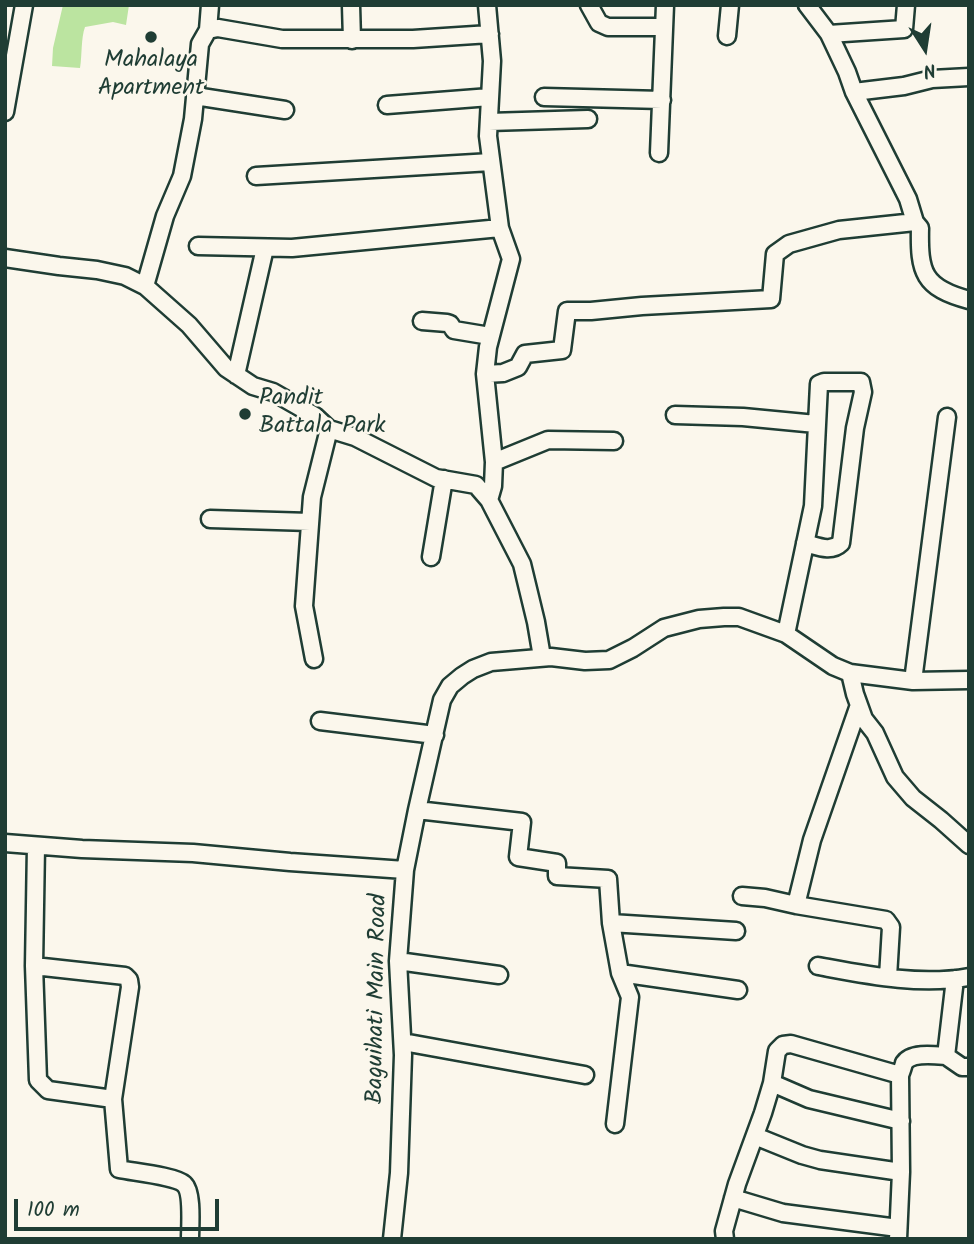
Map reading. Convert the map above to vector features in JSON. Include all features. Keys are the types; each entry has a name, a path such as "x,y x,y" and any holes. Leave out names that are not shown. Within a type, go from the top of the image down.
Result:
{"street":[{"path":"5,112 24,5"},
{"path":"145,286 166,216 182,176 193,119 200,44 208,30 210,5"},
{"path":"351,5 352,40"},
{"path":"487,5 492,61 488,136 500,228 511,259 491,336 485,374 494,462 493,486 489,500"},
{"path":"589,5 599,23 608,27 664,27"},
{"path":"659,153 665,5"},
{"path":"727,36 730,5"},
{"path":"807,5 829,34 854,92 908,199 915,222 920,228 921,263 927,276 946,293 969,300"},
{"path":"829,34 904,29 906,5"},
{"path":"208,30 218,28 282,39 352,40 490,34"},
{"path":"854,92 904,86 932,79 969,77"},
{"path":"195,96 285,110"},
{"path":"387,105 490,97"},
{"path":"544,97 662,100"},
{"path":"489,122 588,119"},
{"path":"256,176 491,162"},
{"path":"485,374 503,373 519,367 524,354 562,350 567,311 771,299 775,254 789,244 839,230 915,222"},
{"path":"198,246 292,248 500,228"},
{"path":"236,375 265,248"},
{"path":"5,258 125,276 145,286 190,325 226,368 253,386 273,392 315,416 329,429 355,437 436,478 476,485 489,500 522,564 542,657"},
{"path":"422,321 447,323 454,330 491,336"},
{"path":"786,635 805,543 813,506 819,384 861,382 863,392 855,428 841,544 829,549 805,543"},
{"path":"675,415 743,417 816,424"},
{"path":"913,681 947,417"},
{"path":"314,659 304,607 312,497 329,429"},
{"path":"494,462 548,440 614,441"},
{"path":"431,557 444,479"},
{"path":"211,519 310,522"},
{"name":"Baguihati Main Road","path":"392,1239 399,1173 403,1042 398,961 404,870 442,701 450,686 473,668 491,662 542,657 608,660 664,628 699,619 739,617 786,635 833,666 850,673 913,681 969,680"},
{"path":"850,673 864,719 875,733 894,777 913,798 969,845"},
{"path":"796,905 812,840 859,705"},
{"path":"320,721 435,736"},
{"path":"417,810 522,822 518,857 557,863 557,876 608,879 611,923 620,973 629,997 615,1124"},
{"path":"5,843 193,853 404,870"},
{"path":"36,846 34,966 38,1080 48,1090 113,1099"},
{"path":"742,896 886,920 891,927 888,977"},
{"path":"611,923 736,931"},
{"path":"398,961 499,975"},
{"path":"34,966 125,976 129,980 113,1099 120,1169 174,1179 185,1185 190,1208 190,1239"},
{"path":"818,966 927,981 962,978 946,1056"},
{"path":"620,973 738,990"},
{"path":"403,1042 585,1075"},
{"path":"725,1239 724,1231 733,1198 764,1113 777,1051 783,1045 791,1044 900,1075"},
{"path":"733,1198 783,1213 898,1233 901,1172 900,1075 905,1062 910,1058 929,1054 946,1056 962,1067 969,1068"},
{"path":"772,1083 809,1099 901,1121"},
{"path":"755,1136 820,1160 901,1172"}],"green space":[{"path":"63,5 129,5 126,25 113,22 85,27 80,68 52,66 53,48"}],"place":[{"name":"Mahalaya Apartment","path":"151,37"},
{"name":"Pandit Battala Park","path":"245,414"}]}
